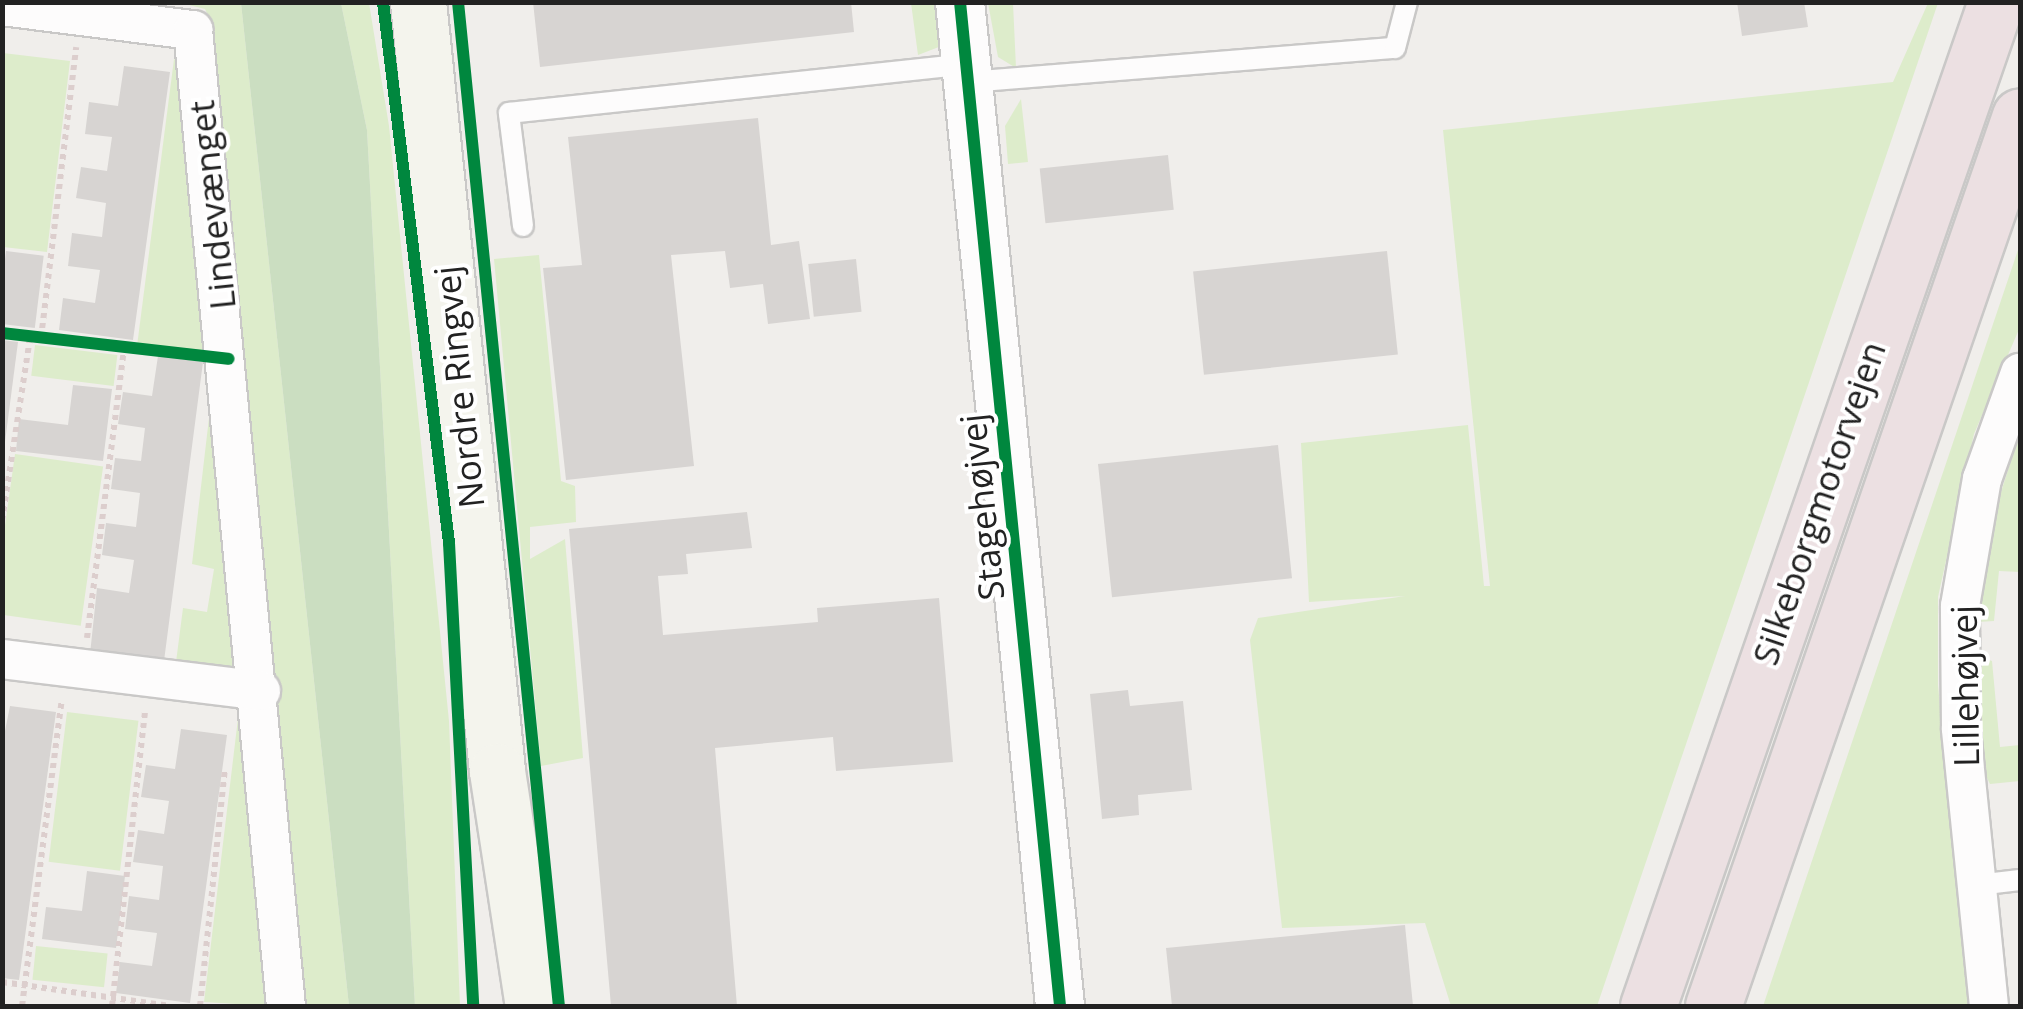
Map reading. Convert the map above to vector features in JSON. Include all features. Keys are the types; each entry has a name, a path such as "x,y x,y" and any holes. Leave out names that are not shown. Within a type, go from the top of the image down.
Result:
{"highway":[{"name":"Silkeborgmotorvejen","path":"1648,1006 1996,2"},
{"name":"Silkeborgmotorvejen","path":"1713,1006 2020,116"}],"main road":[{"name":"Nordre Ringvej","path":"418,2 497,771 533,1006"},
{"name":"Nordre Ringvej","path":"497,771 495,945 500,1006"}],"street":[{"name":"Stagehøjvej","path":"960,2 1060,1006"},
{"name":"Lindevænget","path":"2,6 193,30 260,691 286,1006"},
{"name":"Lillehøjvej","path":"1990,1006 1961,728 1960,606 1982,479 2020,372"},
{"path":"2,659 260,691"}],"lane":[{"path":"523,226 509,113 968,73 1395,48 1407,2"},
{"path":"1977,885 2020,880"}],"path":[{"path":"2,522 79,16"},
{"path":"29,337 58,340"},
{"path":"107,346 141,350"},
{"path":"22,1006 124,348"},
{"path":"112,1006 149,677"},
{"path":"200,1006 226,762"},
{"path":"2,982 170,1006"}],"green space":[{"path":"181,3 241,3 349,1006 301,1006 210,19 205,9"},
{"path":"241,3 341,3 367,130 415,1006 349,1006"},
{"path":"341,3 369,3 389,126 449,721 460,1006 415,1006 367,130"},
{"path":"911,3 936,3 944,45 918,55"},
{"path":"988,3 1013,3 1016,68 998,57"},
{"path":"1928,3 1938,3 1597,1006 1451,1006 1425,923 1282,928 1250,640 1258,618 1405,596 1309,602 1301,443 1468,425 1484,586 1490,586 1443,130 1893,82"},
{"path":"3,53 70,61 47,252 3,247"},
{"path":"174,59 181,65 211,354 137,346"},
{"path":"1021,99 1028,162 1008,164 1005,126"},
{"path":"2020,244 2020,327 1974,434 1938,597 1938,685 1968,1006 1763,1006"},
{"path":"539,255 561,481 575,486 576,522 530,527 530,559 565,539 583,758 541,766 494,259"},
{"path":"35,345 117,355 114,386 31,376"},
{"path":"212,392 237,667 230,670 176,662 183,608 207,612 214,569 192,564"},
{"path":"2020,432 2020,572 1999,571 1994,621 1978,622 2001,492"},
{"path":"15,454 103,466 81,626 2,615 2,546"},
{"path":"1978,656 1992,661 2000,747 2020,745 2020,781 1990,784 1984,772"},
{"path":"239,710 269,1006 204,1002"},
{"path":"67,712 138,721 120,871 49,862"},
{"path":"36,946 108,954 104,987 32,980"}],"building":[{"path":"533,2 851,2 854,32 540,67"},
{"path":"1737,2 1804,2 1808,27 1742,36"},
{"path":"124,66 170,72 133,340 59,330 63,298 95,303 100,270 68,266 72,233 102,237 106,203 76,198 81,167 107,171 112,137 85,134 89,102 118,106"},
{"path":"758,118 771,245 799,241 810,319 768,324 763,284 730,288 725,251 671,255 694,466 566,480 543,268 582,265 568,137"},
{"path":"1168,155 1174,210 1045,223 1040,168"},
{"path":"6,251 44,256 35,328 2,324"},
{"path":"1387,251 1398,354 1204,375 1193,271"},
{"path":"856,259 862,312 814,317 808,264"},
{"path":"2,340 18,342 5,442 2,442"},
{"path":"158,356 203,362 164,661 90,654 97,588 129,593 134,560 102,555 106,523 136,527 140,493 111,489 115,458 141,461 145,428 118,424 123,392 152,396"},
{"path":"73,385 112,389 103,461 16,451 19,419 68,425"},
{"path":"1278,445 1292,578 1112,597 1098,464"},
{"path":"747,512 752,548 686,554 688,574 658,576 663,635 818,622 817,608 939,598 953,762 836,771 833,737 715,748 737,1006 611,1006 569,529"},
{"path":"1128,690 1130,706 1183,701 1192,790 1138,795 1139,815 1102,819 1090,694"},
{"path":"10,706 56,712 19,980 2,978 2,746"},
{"path":"181,729 227,735 190,1003 116,993 120,962 152,966 157,933 125,929 129,896 159,900 163,866 133,862 138,830 164,834 169,801 141,797 146,765 175,769"},
{"path":"87,871 125,876 116,948 42,939 46,907 82,911"},
{"path":"1405,925 1413,1006 1172,1006 1166,948"}],"cycle path":[{"path":"383,2 449,543 473,1006"},
{"path":"458,2 559,1006"},
{"path":"960,2 1060,1006"},
{"path":"2,333 229,359"}]}
